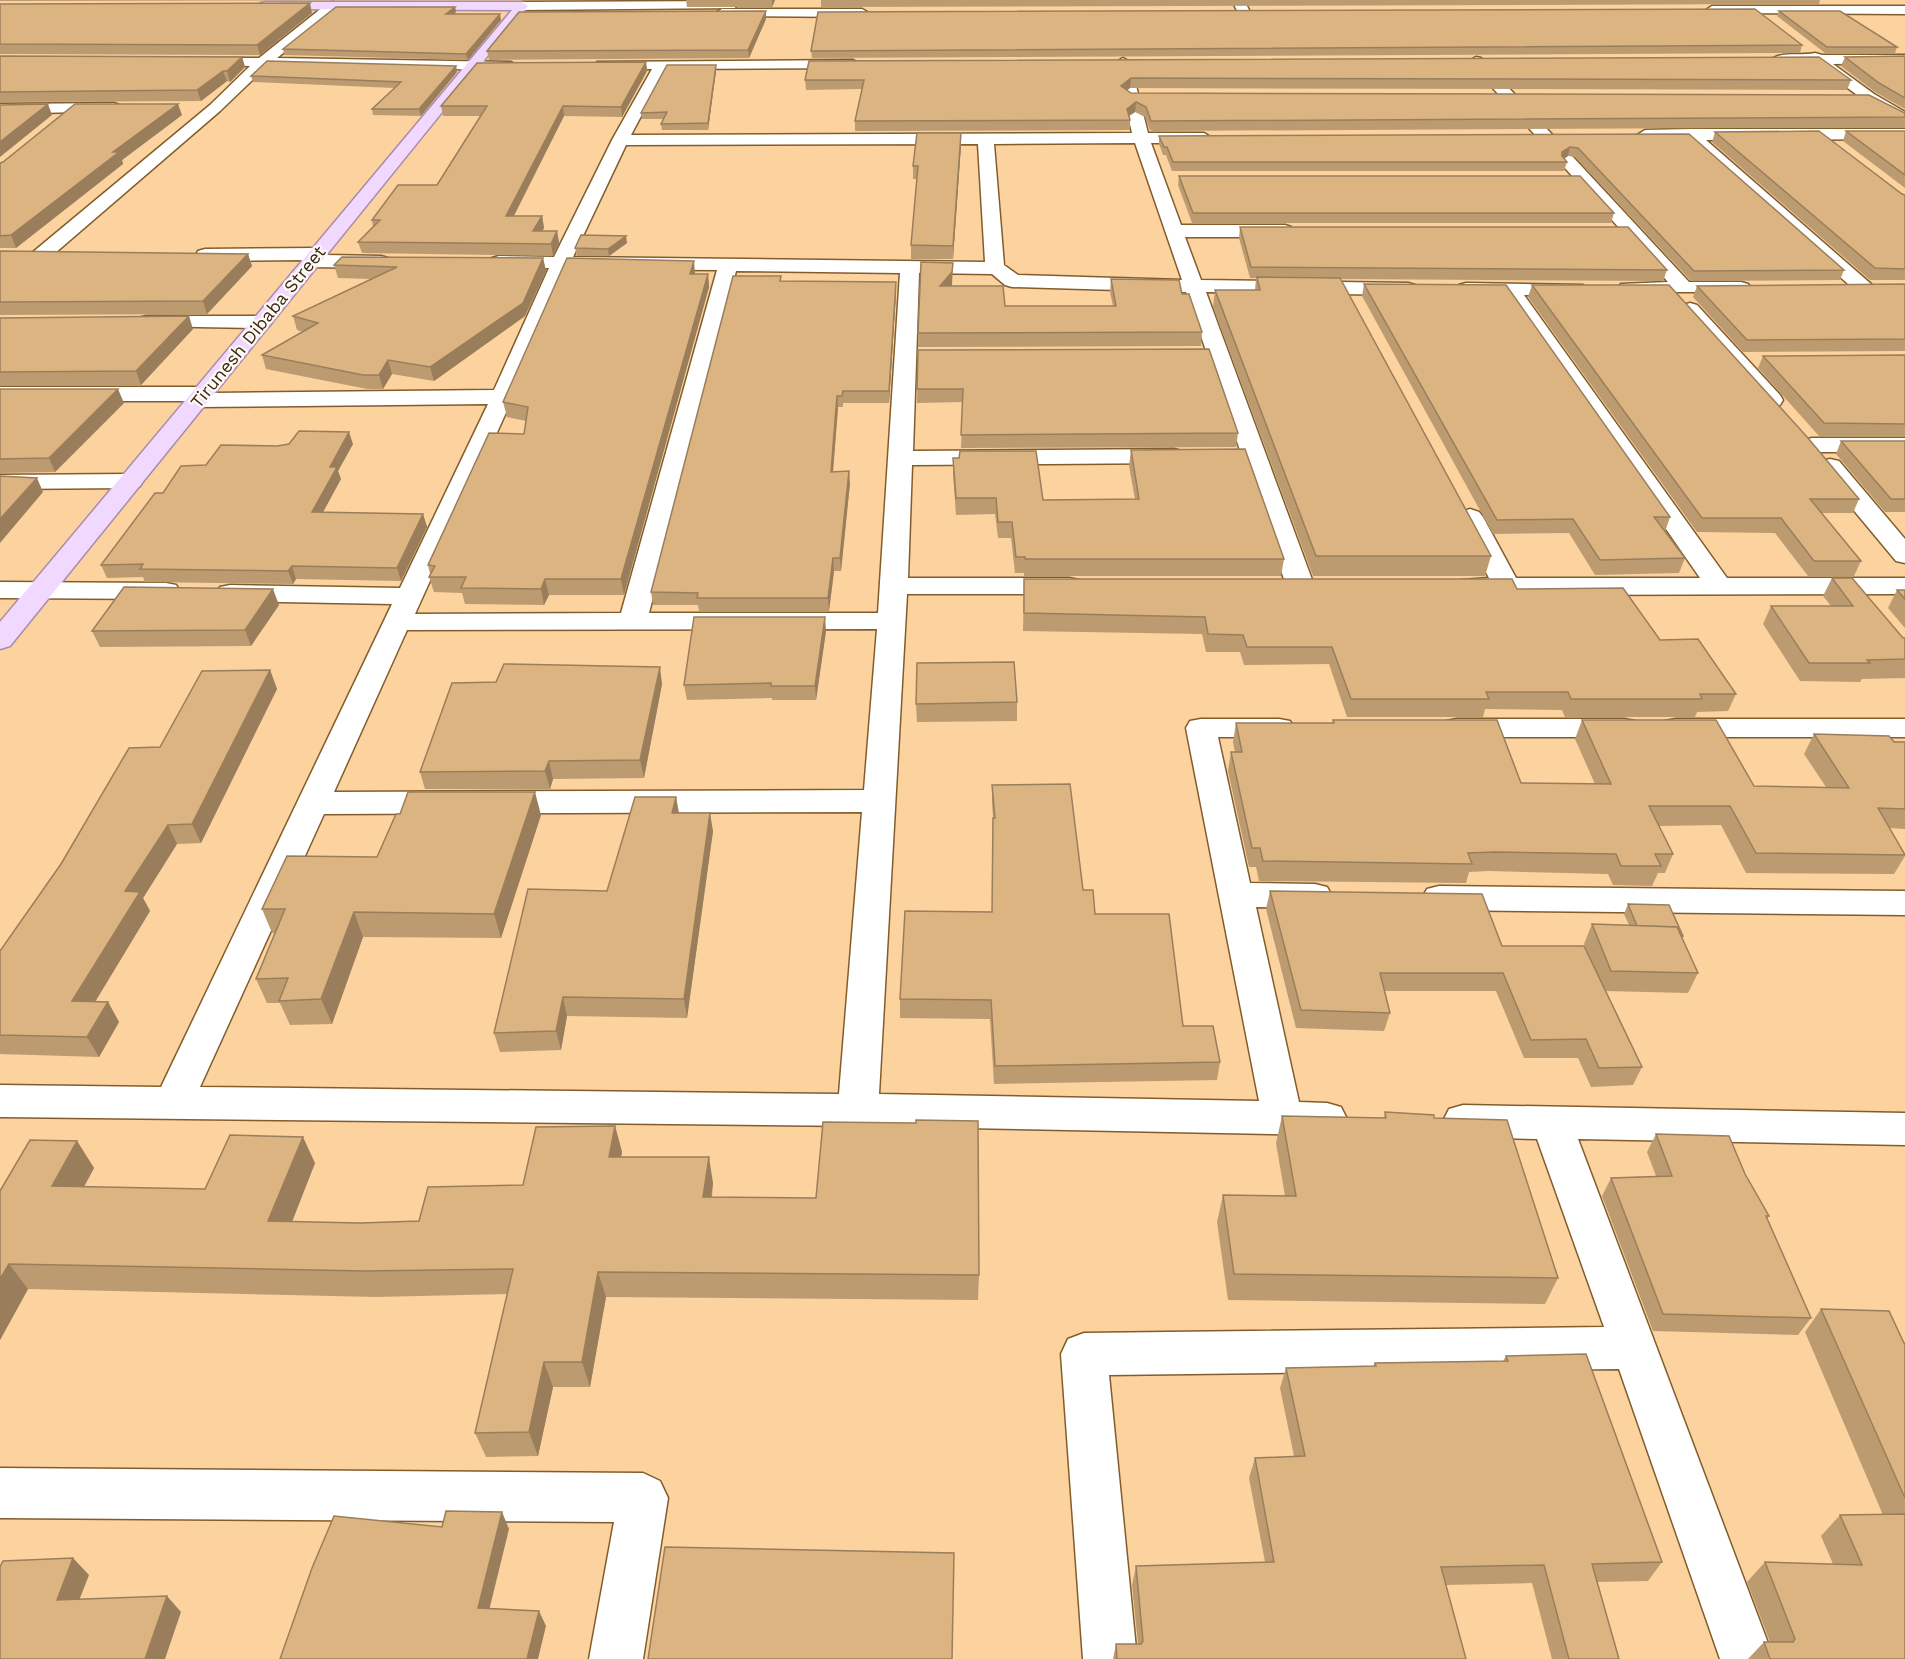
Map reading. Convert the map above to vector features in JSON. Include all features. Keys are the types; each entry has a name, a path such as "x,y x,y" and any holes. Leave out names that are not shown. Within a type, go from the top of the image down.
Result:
{"main road":[{"path":"253,10 521,7"},
{"name":"Tirunesh Dibaba Street","path":"0,640 521,7"}],"street":[{"path":"1905,3 1771,4 1699,6 1755,9 1771,4 1905,10"},
{"path":"521,7 826,6 872,9"},
{"path":"1755,9 1773,24"},
{"path":"40,256 215,108 264,61 329,10"},
{"path":"1800,45 1869,97 1905,118"},
{"path":"1759,60 1905,59"},
{"path":"184,61 532,66"},
{"path":"1499,61 1470,61 1508,96 1631,230 1737,360 1905,555"},
{"path":"1123,62 1136,95 1141,138 1162,178 1173,231 1217,354 1242,456 1300,585"},
{"path":"590,65 862,64"},
{"path":"173,1103 502,397 561,263 621,140 661,65"},
{"path":"1484,96 1531,96"},
{"path":"1846,97 1869,97"},
{"path":"56,123 75,108"},
{"path":"0,109 133,108"},
{"path":"191,108 215,108"},
{"path":"1690,134 1864,288"},
{"path":"1819,134 1845,153"},
{"path":"1634,135 1905,134"},
{"path":"1521,137 1567,136"},
{"path":"621,140 1224,138"},
{"path":"986,139 994,268"},
{"path":"1559,178 1583,178"},
{"path":"1607,230 1631,230"},
{"path":"1173,231 1302,231"},
{"path":"20,256 74,255"},
{"path":"190,255 395,262"},
{"path":"478,262 994,268 1004,272 1012,281 1427,289"},
{"path":"633,621 728,264"},
{"path":"858,1110 894,586 900,458 917,355 910,266"},
{"path":"1345,288 1356,309"},
{"path":"1451,289 1591,288"},
{"path":"1614,288 1756,288"},
{"path":"1840,288 1884,288"},
{"path":"1510,289 1719,586"},
{"path":"131,322 262,322"},
{"path":"1193,354 1217,354"},
{"path":"1737,360 1761,360"},
{"path":"0,394 200,397 502,397"},
{"path":"1799,430 1905,445"},
{"path":"900,458 1195,456"},
{"path":"0,482 131,481"},
{"path":"1457,494 1508,587"},
{"path":"894,586 1097,586"},
{"path":"1450,586 1905,586"},
{"path":"1852,586 1874,613"},
{"path":"0,590 201,592 402,609 633,621 891,621"},
{"path":"1282,1118 1201,728 1308,728"},
{"path":"1427,728 1905,728"},
{"path":"313,802 879,801"},
{"path":"1237,895 1344,896"},
{"path":"1404,897 1905,903"},
{"path":"0,1101 858,1110 1364,1119"},
{"path":"1423,1121 1905,1130"},
{"path":"1552,1123 1747,1659"},
{"path":"1110,1659 1084,1354 1634,1348"},
{"path":"0,1493 643,1498 616,1659"}],"building":[{"path":"310,3 257,45 0,44 0,4"},
{"path":"336,7 455,7 446,14 500,14 466,54 283,49"},
{"path":"1755,9 1802,45 811,51 818,12"},
{"path":"766,11 748,50 487,51 519,12"},
{"path":"1779,11 1840,11 1897,47 1827,47"},
{"path":"0,56 242,57 227,71 223,71 197,90 0,92"},
{"path":"1905,56 1905,98 1879,83 1845,57"},
{"path":"1819,57 1851,80 1131,78 1121,86 1131,93 1869,95 1905,113 1905,117 1151,121 1146,107 1136,102 1127,109 1130,120 855,121 864,80 805,80 809,61"},
{"path":"267,61 456,66 419,109 372,109 401,82 251,76"},
{"path":"646,62 621,107 563,106 506,216 542,216 533,231 557,231 551,244 358,242 380,220 372,220 398,185 437,185 487,106 441,106 477,63"},
{"path":"667,65 716,65 708,123 661,124 667,112 641,113"},
{"path":"48,104 0,142 0,105"},
{"path":"75,104 178,104 113,152 119,152 11,235 0,236 0,163"},
{"path":"1819,131 1905,195 1905,269 1875,268 1715,132"},
{"path":"1846,131 1905,131 1905,175"},
{"path":"917,133 961,133 953,246 911,245 918,166 913,166"},
{"path":"1689,134 1844,270 1694,271 1578,148 1570,147 1562,152 1567,162 1173,162 1167,147 1164,147 1159,136"},
{"path":"1179,176 1580,176 1614,213 1193,213"},
{"path":"1240,227 1628,227 1667,270 1251,267"},
{"path":"581,235 626,236 608,249 575,248"},
{"path":"0,251 248,254 203,301 0,302"},
{"path":"342,257 543,258 523,303 430,367 388,360 379,375 363,375 262,355 318,323 293,316 397,267 334,265"},
{"path":"567,258 694,261 690,274 708,274 621,579 545,579 541,589 461,588 466,577 429,577 435,566 428,565 489,433 524,434 528,407 503,402"},
{"path":"921,262 953,263 952,272 940,286 1003,286 1005,306 1116,306 1111,279 1179,280 1182,294 1189,294 1202,332 918,333"},
{"path":"733,276 781,276 780,281 896,282 889,391 843,391 842,396 837,396 831,472 849,471 840,558 833,558 828,598 697,598 698,593 651,592"},
{"path":"1257,277 1340,278 1491,556 1316,556 1215,290 1260,290"},
{"path":"1364,284 1506,285 1670,517 1654,517 1685,558 1600,560 1573,519 1497,520"},
{"path":"1905,284 1905,339 1747,340 1697,286"},
{"path":"1532,285 1669,285 1808,438 1859,499 1810,499 1861,561 1814,561 1781,518 1702,518"},
{"path":"189,316 136,371 0,372 0,318"},
{"path":"1209,349 1238,433 961,435 963,389 917,389 918,350"},
{"path":"1905,355 1905,424 1824,423 1763,356"},
{"path":"0,389 118,389 49,458 0,459"},
{"path":"299,431 349,432 330,467 337,467 312,512 423,514 397,568 292,566 288,571 140,569 143,564 101,565 155,493 163,493 181,466 206,465 221,445 277,446 289,444"},
{"path":"1841,441 1905,441 1905,499 1891,499"},
{"path":"1245,449 1284,559 1025,559 1025,557 1016,557 1012,522 998,522 996,498 956,498 953,458 959,458 960,451 1036,451 1043,500 1139,499 1131,450"},
{"path":"0,476 37,478 0,519"},
{"path":"1832,578 1852,578 1905,638 1905,659 1867,660 1870,663 1809,663 1771,606 1853,606"},
{"path":"1024,579 1512,579 1517,589 1623,588 1660,640 1698,639 1736,694 1700,694 1702,699 1571,699 1568,692 1486,692 1489,699 1351,699 1332,647 1247,647 1243,635 1208,634 1205,617 1024,613"},
{"path":"124,587 273,589 245,630 92,631"},
{"path":"1897,590 1905,590 1905,599"},
{"path":"694,617 825,617 815,686 771,686 771,683 684,685"},
{"path":"1014,662 1017,702 916,704 917,663"},
{"path":"504,664 660,667 640,760 549,761 545,771 420,772 452,683 496,682"},
{"path":"270,670 192,824 168,825 125,891 140,892 72,1001 108,1002 87,1037 0,1035 0,951 61,864 129,748 160,747 202,671"},
{"path":"1333,720 1497,720 1521,783 1611,784 1582,720 1716,720 1754,786 1849,788 1814,734 1889,736 1894,742 1905,742 1905,809 1878,808 1905,855 1756,853 1730,806 1649,806 1673,854 1655,854 1661,866 1621,866 1616,854 1495,852 1468,853 1472,864 1263,861 1260,848 1252,848 1231,752 1242,752 1236,723 1334,723"},
{"path":"1070,784 1083,890 1093,890 1095,914 1169,914 1183,1026 1213,1026 1220,1062 995,1066 991,1000 900,999 905,911 992,912 993,818 995,818 992,785"},
{"path":"408,792 535,792 494,914 354,912 321,999 279,1001 288,978 256,979 285,909 262,909 287,856 377,857 396,814 400,814"},
{"path":"635,797 676,797 672,813 710,813 684,999 563,997 556,1031 494,1033 528,889 607,891"},
{"path":"1270,891 1482,894 1502,946 1584,946 1642,1067 1599,1068 1586,1039 1531,1040 1503,973 1380,973 1390,1013 1301,1010"},
{"path":"1628,904 1669,905 1683,936 1677,927 1637,926"},
{"path":"1592,924 1677,927 1698,973 1611,971"},
{"path":"1385,1112 1434,1115 1434,1118 1507,1120 1558,1278 1234,1274 1223,1195 1296,1196 1282,1116 1386,1118"},
{"path":"916,1120 978,1121 979,1275 598,1272 582,1362 544,1362 529,1432 475,1433 513,1269 364,1271 9,1264 0,1279 0,1191 30,1140 77,1141 52,1186 205,1189 230,1135 303,1137 268,1221 360,1223 419,1221 428,1187 523,1185 536,1127 615,1126 609,1157 709,1157 703,1197 816,1198 823,1122 916,1123"},
{"path":"1656,1134 1729,1136 1745,1174 1769,1216 1766,1216 1811,1318 1663,1314 1611,1178 1672,1176"},
{"path":"1821,1309 1889,1311 1905,1343 1905,1498"},
{"path":"1586,1354 1662,1562 1592,1564 1619,1659 1569,1659 1544,1565 1441,1567 1466,1659 1117,1659 1116,1644 1141,1644 1143,1641 1136,1566 1274,1562 1255,1458 1305,1456 1286,1368 1376,1366 1375,1363 1508,1361 1506,1356"},
{"path":"446,1511 502,1512 478,1608 539,1611 527,1659 280,1659 312,1568 334,1516 442,1527"},
{"path":"1905,1514 1905,1659 1770,1659 1764,1642 1793,1642 1795,1639 1765,1562 1862,1565 1840,1515"},
{"path":"665,1547 954,1553 952,1659 648,1659"},
{"path":"73,1558 57,1600 167,1596 145,1659 0,1659 0,1567 3,1561"}]}
